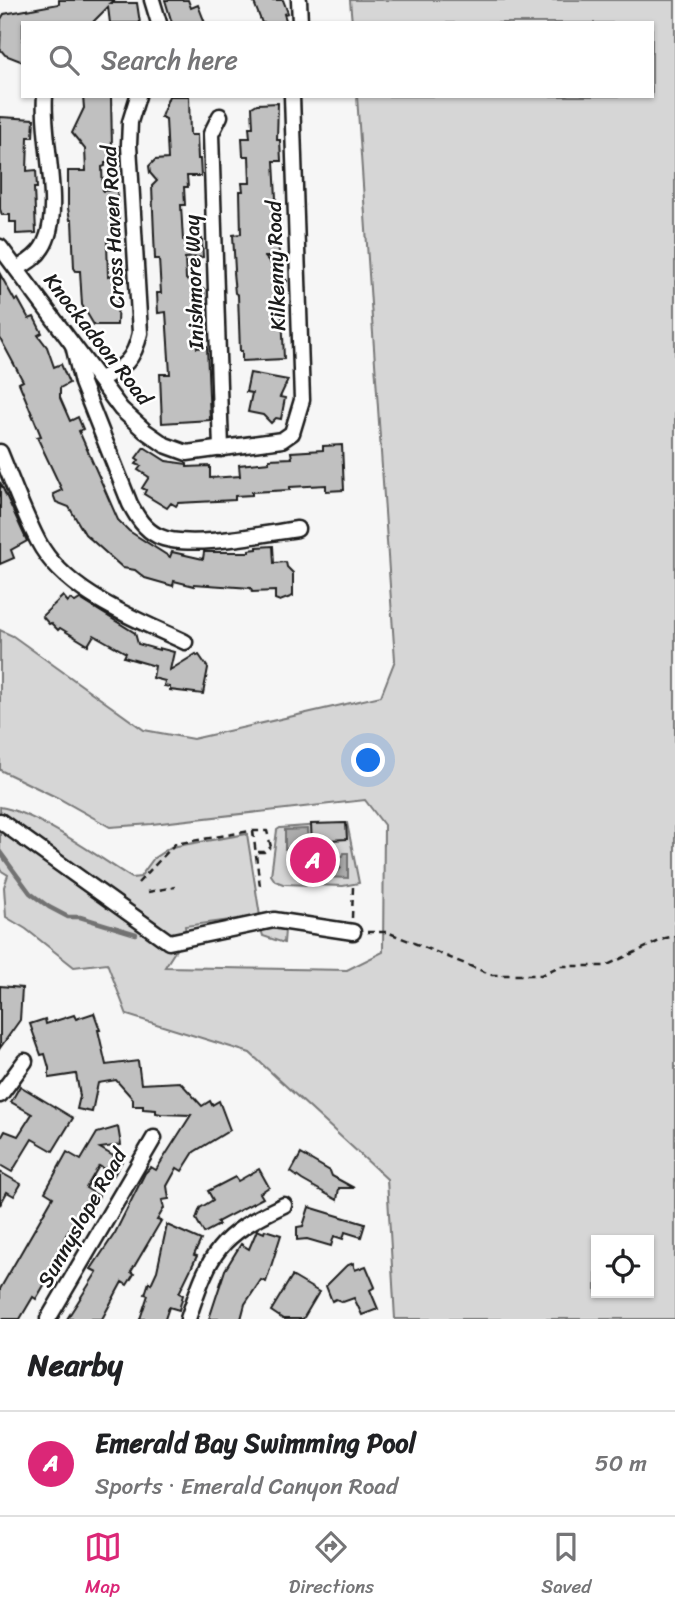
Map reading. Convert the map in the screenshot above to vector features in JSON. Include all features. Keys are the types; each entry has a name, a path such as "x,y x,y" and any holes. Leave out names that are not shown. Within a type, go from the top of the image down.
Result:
{"street":[{"path":"152,0 158,21"},
{"path":"299,0 300,21"},
{"path":"17,269 41,250 50,232 52,212 45,98"},
{"name":"Cross Haven Road","path":"100,379 127,363 136,350 140,333 130,145 130,122 137,98"},
{"name":"Kilkenny Road","path":"292,98 302,400 292,433"},
{"name":"Inishmore Way","path":"220,116 211,134 221,449"},
{"name":"Knockadoon Road","path":"0,247 121,409 165,445 187,453 275,442 292,433"},
{"path":"73,344 82,383 130,504 141,523 157,536 177,542 297,529"},
{"path":"103,433 104,411 113,396"},
{"path":"0,452 38,543 63,574 109,607 185,642"},
{"path":"0,821 169,942 274,920 351,932"},
{"path":"0,1095 25,1061"},
{"name":"Sunnyslope Road","path":"48,1319 154,1138"},
{"path":"188,1319 201,1280 217,1249 248,1223 284,1205"}],"path":[{"path":"253,831 260,886"},
{"path":"138,883 175,844 267,831 272,848 257,852"},
{"path":"148,892 175,887"},
{"path":"353,887 351,932 387,933 492,975 541,975 560,965 605,966 675,936"}],"shaded area":[{"path":"350,0 675,0 675,1319 395,1319 387,1179 250,1053 127,1015 107,963 74,967 26,929 6,917 4,887 8,875 0,870 0,807 50,827 132,878 140,877 154,858 171,847 247,834 260,916 185,926 186,934 165,967 347,970 383,952 384,825 365,800 110,827 0,770 0,630 13,636 144,730 193,739 381,696 395,660 357,98 654,98 654,21 352,21"},
{"path":"347,823 359,883 343,886 283,884 275,881 271,875 277,830"},
{"path":"261,929 285,930 284,943 263,936"}],"water":[{"path":"307,829 308,848 285,849 285,830"},
{"path":"348,853 348,878 299,876 299,854 343,856"}],"building":[{"path":"59,0 115,0 111,3 137,3 140,21 110,21 108,7 94,21 21,21 21,61 5,55 0,49 1,19 4,14 59,4"},
{"path":"165,0 188,0 191,8 198,5 204,21 171,21"},
{"path":"253,0 283,0 288,13 284,14 286,21 261,21"},
{"path":"83,98 111,98 115,163 105,163 102,167 103,191 117,190 120,241 107,242 108,276 115,275 118,290 117,325 94,325 82,305 80,271 74,268 72,220 68,208 68,171 86,171 85,149 72,133 84,108"},
{"path":"168,98 189,98 190,135 197,135 201,176 187,176 188,187 184,187 185,205 181,205 183,240 202,239 203,257 185,258 186,279 195,289 204,289 205,311 195,311 197,348 207,347 210,420 162,423 160,374 170,374 166,312 158,313 157,293 161,293 159,259 155,259 152,186 157,181 150,173 149,166 155,160 168,159 166,119 161,117"},
{"path":"278,103 277,140 280,140 281,161 274,161 277,217 281,221 278,225 279,257 265,257 287,281 281,288 284,359 242,361 238,295 235,293 233,272 233,235 241,234 242,183 250,183 249,156 243,156 242,138 250,138 249,127 253,127 252,107 257,104"},
{"path":"0,117 34,119 33,137 28,137 27,171 36,170 36,233 16,234 16,222 10,222 10,215 2,215 0,209"},
{"path":"0,274 29,319 34,317 42,333 38,335 47,347 54,367 61,364 69,383 60,388 60,398 70,421 78,417 83,429 79,431 118,520 129,531 170,557 172,552 203,559 204,552 249,552 257,547 273,546 274,563 286,562 293,573 293,596 280,601 275,599 275,591 252,592 251,588 194,586 174,581 173,586 145,578 135,570 123,568 85,534 69,507 56,502 53,494 62,490 37,437 41,436 19,383 23,381 0,338"},
{"path":"250,373 288,380 280,397 285,398 281,419 276,418 271,423 263,415 248,412 252,393 246,392"},
{"path":"342,445 344,490 326,491 326,485 290,487 290,490 252,492 252,495 235,496 235,500 178,503 176,506 171,503 167,508 144,494 146,490 142,488 149,477 138,470 141,466 136,464 139,460 136,458 144,447 166,461 187,464 187,467 210,466 210,478 240,476 239,465 292,458 291,452 323,450 323,446"},
{"path":"0,482 27,541 11,550 14,558 0,564"},
{"path":"63,596 68,602 70,599 75,602 80,599 135,633 138,644 174,652 170,670 196,654 199,655 208,668 203,694 170,690 170,687 164,686 165,681 153,678 155,666 124,657 126,653 94,635 88,645 49,624 42,616"},
{"path":"346,823 347,839 330,840 331,846 312,847 311,824"},
{"path":"0,986 22,988 20,1020 0,1048"},
{"path":"94,1013 106,1065 138,1061 141,1084 180,1082 202,1106 210,1101 212,1105 219,1101 230,1130 194,1152 182,1171 177,1168 167,1186 169,1199 162,1200 164,1208 157,1220 161,1221 131,1272 134,1274 127,1285 122,1282 102,1319 67,1319 97,1272 91,1269 115,1233 145,1173 151,1167 156,1170 191,1115 161,1114 156,1113 156,1110 143,1109 143,1106 133,1106 133,1099 116,1080 98,1083 92,1112 77,1109 80,1096 76,1074 49,1078 45,1054 41,1055 30,1024 45,1019 46,1024 74,1015 76,1019"},
{"path":"20,1086 73,1118 53,1151 32,1139 12,1172 0,1165 0,1140 5,1131 18,1136 32,1114 11,1102"},
{"path":"118,1127 121,1145 100,1148 122,1161 114,1175 99,1166 86,1188 99,1196 87,1217 79,1212 64,1239 74,1245 55,1278 50,1275 20,1319 0,1319 0,1289 53,1197 45,1192 67,1152 81,1160 97,1133"},
{"path":"301,1154 354,1188 339,1188 337,1200 302,1180 291,1172"},
{"path":"259,1169 269,1187 260,1193 263,1198 217,1222 219,1225 204,1233 196,1219 200,1208 213,1200 208,1191 235,1177 238,1181"},
{"path":"0,1172 21,1184 14,1196 7,1192 0,1205"},
{"path":"309,1207 365,1224 361,1237 345,1232 343,1239 334,1236 331,1246 307,1239 297,1240 297,1227 303,1226"},
{"path":"167,1225 201,1240 194,1255 197,1256 179,1293 183,1295 179,1310 169,1307 165,1319 140,1319 148,1295 145,1294 149,1282 151,1284 157,1271"},
{"path":"257,1230 281,1235 266,1282 261,1280 245,1304 241,1319 209,1319 225,1270 241,1244 249,1249"},
{"path":"353,1263 355,1270 366,1266 375,1287 370,1290 378,1309 362,1315 354,1298 343,1302 336,1299 332,1301 326,1286 346,1266"},
{"path":"292,1276 319,1292 303,1319 283,1319 271,1311"}],"waterway":[{"path":"0,852 30,893 49,907 68,917 80,917 136,934"}],"place":[{"name":"Emerald Bay Swimming Pool","path":"313,860"}]}
